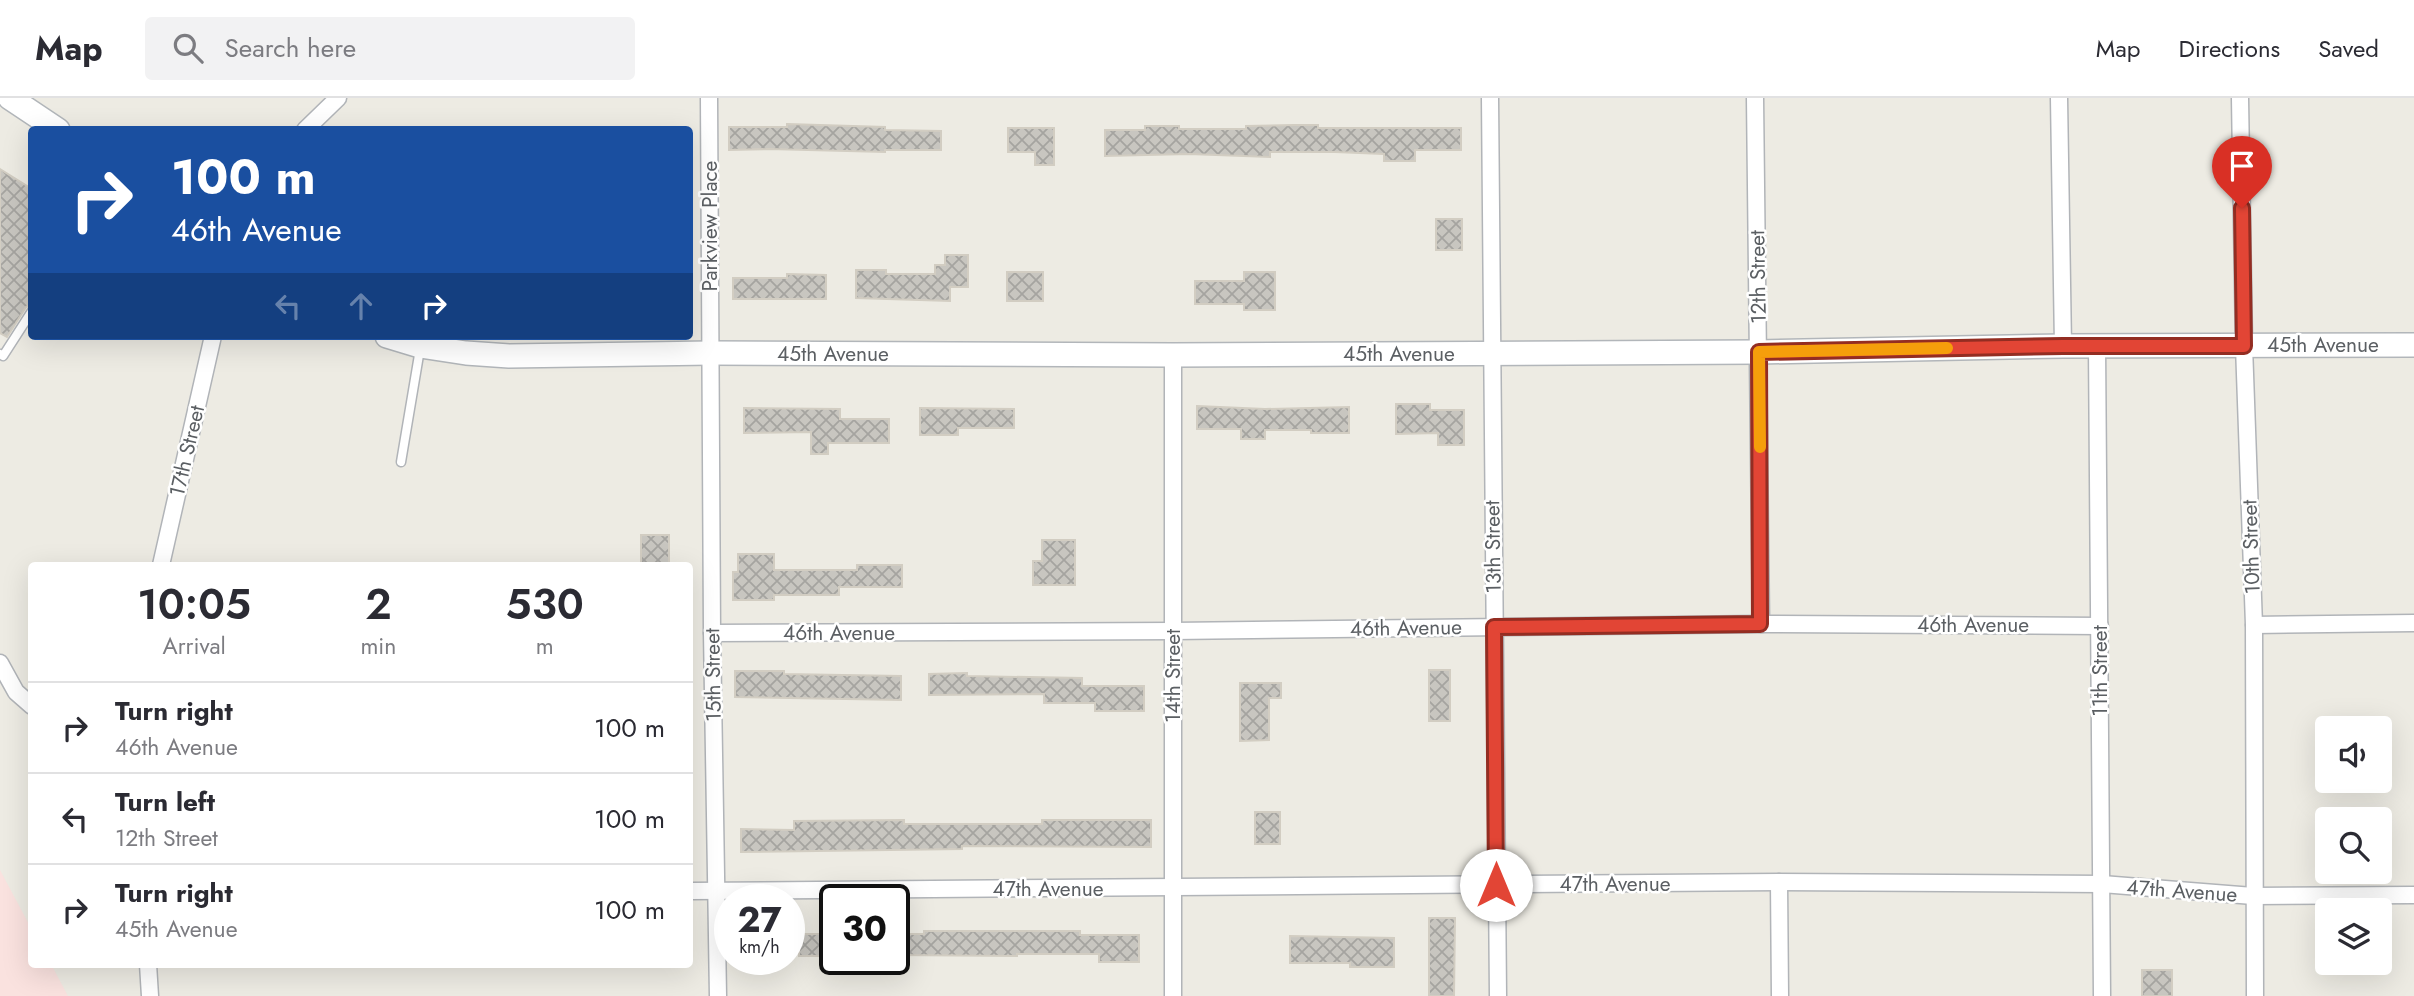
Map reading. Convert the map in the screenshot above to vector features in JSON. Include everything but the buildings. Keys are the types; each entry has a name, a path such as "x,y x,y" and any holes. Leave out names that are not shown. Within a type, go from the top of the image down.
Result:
{"street":[{"path":"10,98 52,126"},
{"path":"309,126 338,98"},
{"name":"Parkview Place","path":"709,98 711,353"},
{"name":"13th Street","path":"1490,98 1498,996"},
{"name":"12th Street","path":"1755,98 1760,624"},
{"path":"2059,98 2063,346"},
{"name":"10th Street","path":"2240,98 2244,346 2254,625 2255,996"},
{"name":"17th Street","path":"162,562 212,340"},
{"name":"45th Avenue","path":"400,340 466,353 509,356 711,353 1173,355 1759,352 2063,346 2414,345"},
{"name":"11th Street","path":"2097,346 2102,996"},
{"name":"15th Street","path":"711,353 712,633 718,884"},
{"name":"14th Street","path":"1173,355 1173,996"},
{"name":"46th Avenue","path":"712,633 1760,624 2100,626"},
{"path":"2254,625 2414,624"},
{"path":"0,663 16,692 28,702"},
{"path":"1779,883 1780,996"},
{"name":"47th Avenue","path":"805,890 1779,883 2102,884 2253,896 2414,895"},
{"name":"47th Avenue","path":"693,891 714,891"},
{"path":"148,968 150,996"},
{"name":"15th Street","path":"718,975 718,996"}],"lane":[{"path":"0,354 3,356 28,317"},
{"path":"401,463 420,346"}],"shaded area":[{"path":"0,870 28,922 28,968 53,968 68,996 0,996"}],"slow traffic":[{"path":"1760,447 1759,352 1947,348"}],"route":[{"path":"1496,885 1494,627 1760,624 1759,352 2063,346 2244,346 2242,208"}]}
